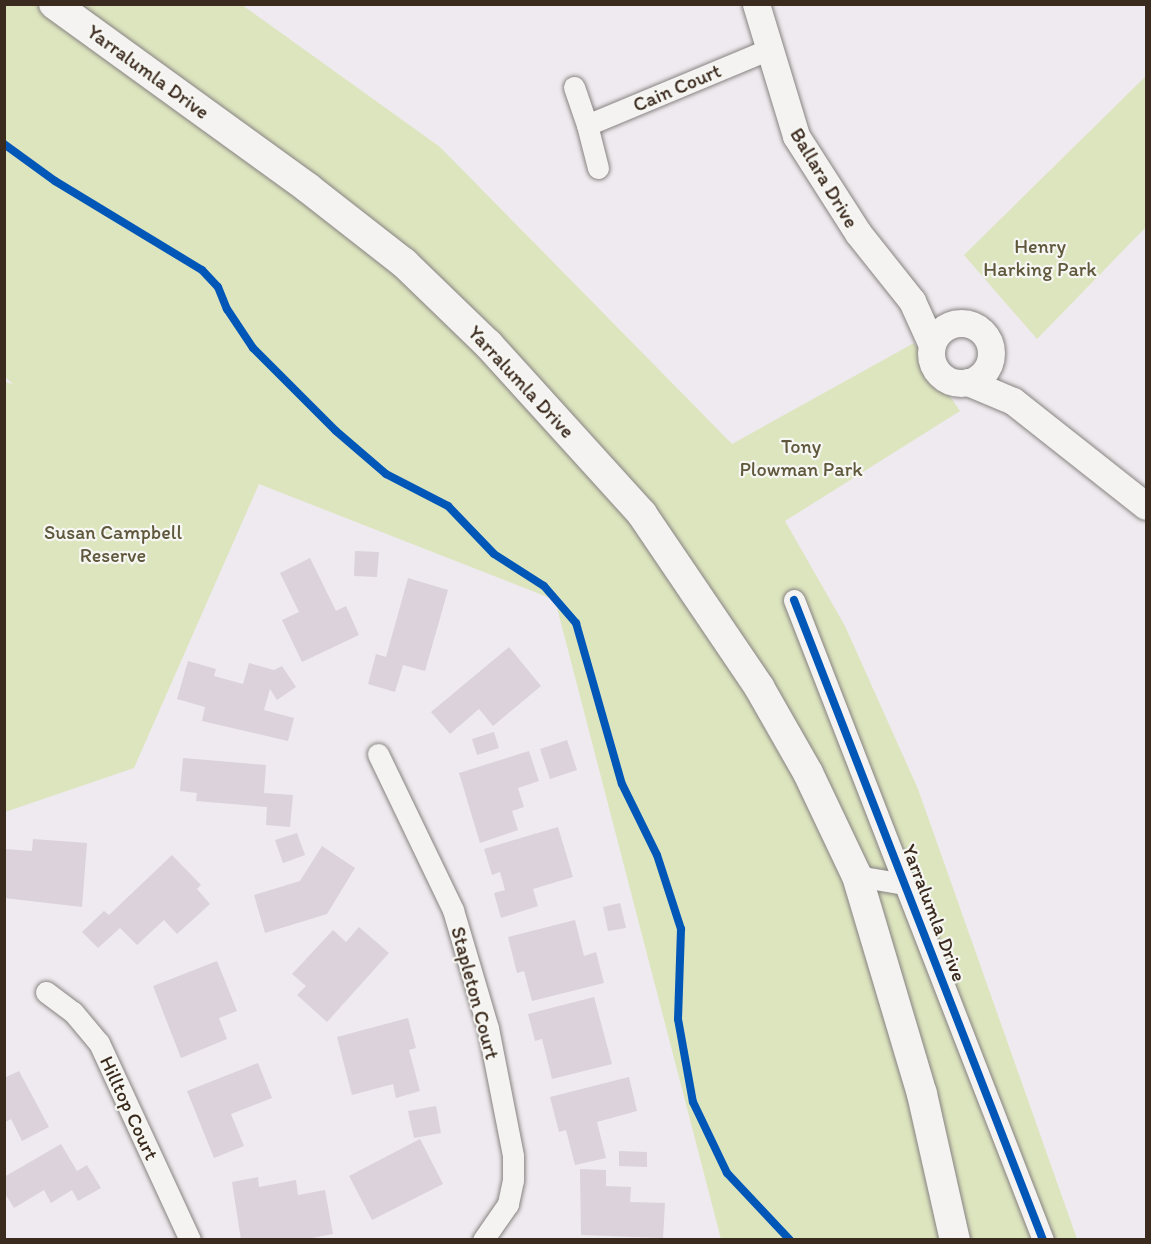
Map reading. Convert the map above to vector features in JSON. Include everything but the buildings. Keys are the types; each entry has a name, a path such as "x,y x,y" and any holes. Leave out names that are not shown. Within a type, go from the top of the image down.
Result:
{"main road":[{"name":"Yarralumla Drive","path":"54,4 308,188 404,263 489,344 642,514 759,687 808,773 857,876 922,1094 955,1239"}],"street":[{"name":"Ballara Drive","path":"756,4 767,50 796,136 858,233 912,301 932,345 933,362 943,377 968,382 1012,401 1146,506"},
{"name":"Cain Court","path":"587,125 767,50"},
{"path":"574,87 598,168"},
{"name":"Ballara Drive","path":"912,301 956,323 975,326 982,332 1012,401"},
{"path":"932,345 941,330 956,323"},
{"path":"968,382 984,373 991,356"},
{"name":"Yarralumla Drive","path":"794,600 1042,1239"},
{"name":"Stapleton Court","path":"378,754 453,910 488,1028 513,1156 513,1180 508,1203 483,1239"},
{"name":"Yarralumla Drive","path":"857,876 905,884"},
{"name":"Hilltop Court","path":"46,992 72,1012 99,1043 190,1239"}],"green space":[{"path":"5,4 242,5 440,147 732,444 914,343 960,411 785,521 845,626 918,789 1077,1239 721,1239 555,600 259,484 134,768 5,812 4,382 13,384 4,376"},
{"name":"Henry Harking Park","path":"1146,76 1146,227 1037,339 964,255"}],"cycle path":[{"path":"4,144 55,181 202,270 218,287 227,309 253,348 336,431 386,474 448,506 494,554 544,586 576,623 622,784 657,855 681,929 678,1019 693,1102 727,1173 790,1240"},
{"path":"794,600 1043,1240"}],"park label":[{"name":"Tony Plowman Park","path":"801,458"},
{"name":"Susan Campbell Reserve","path":"113,544"}]}
